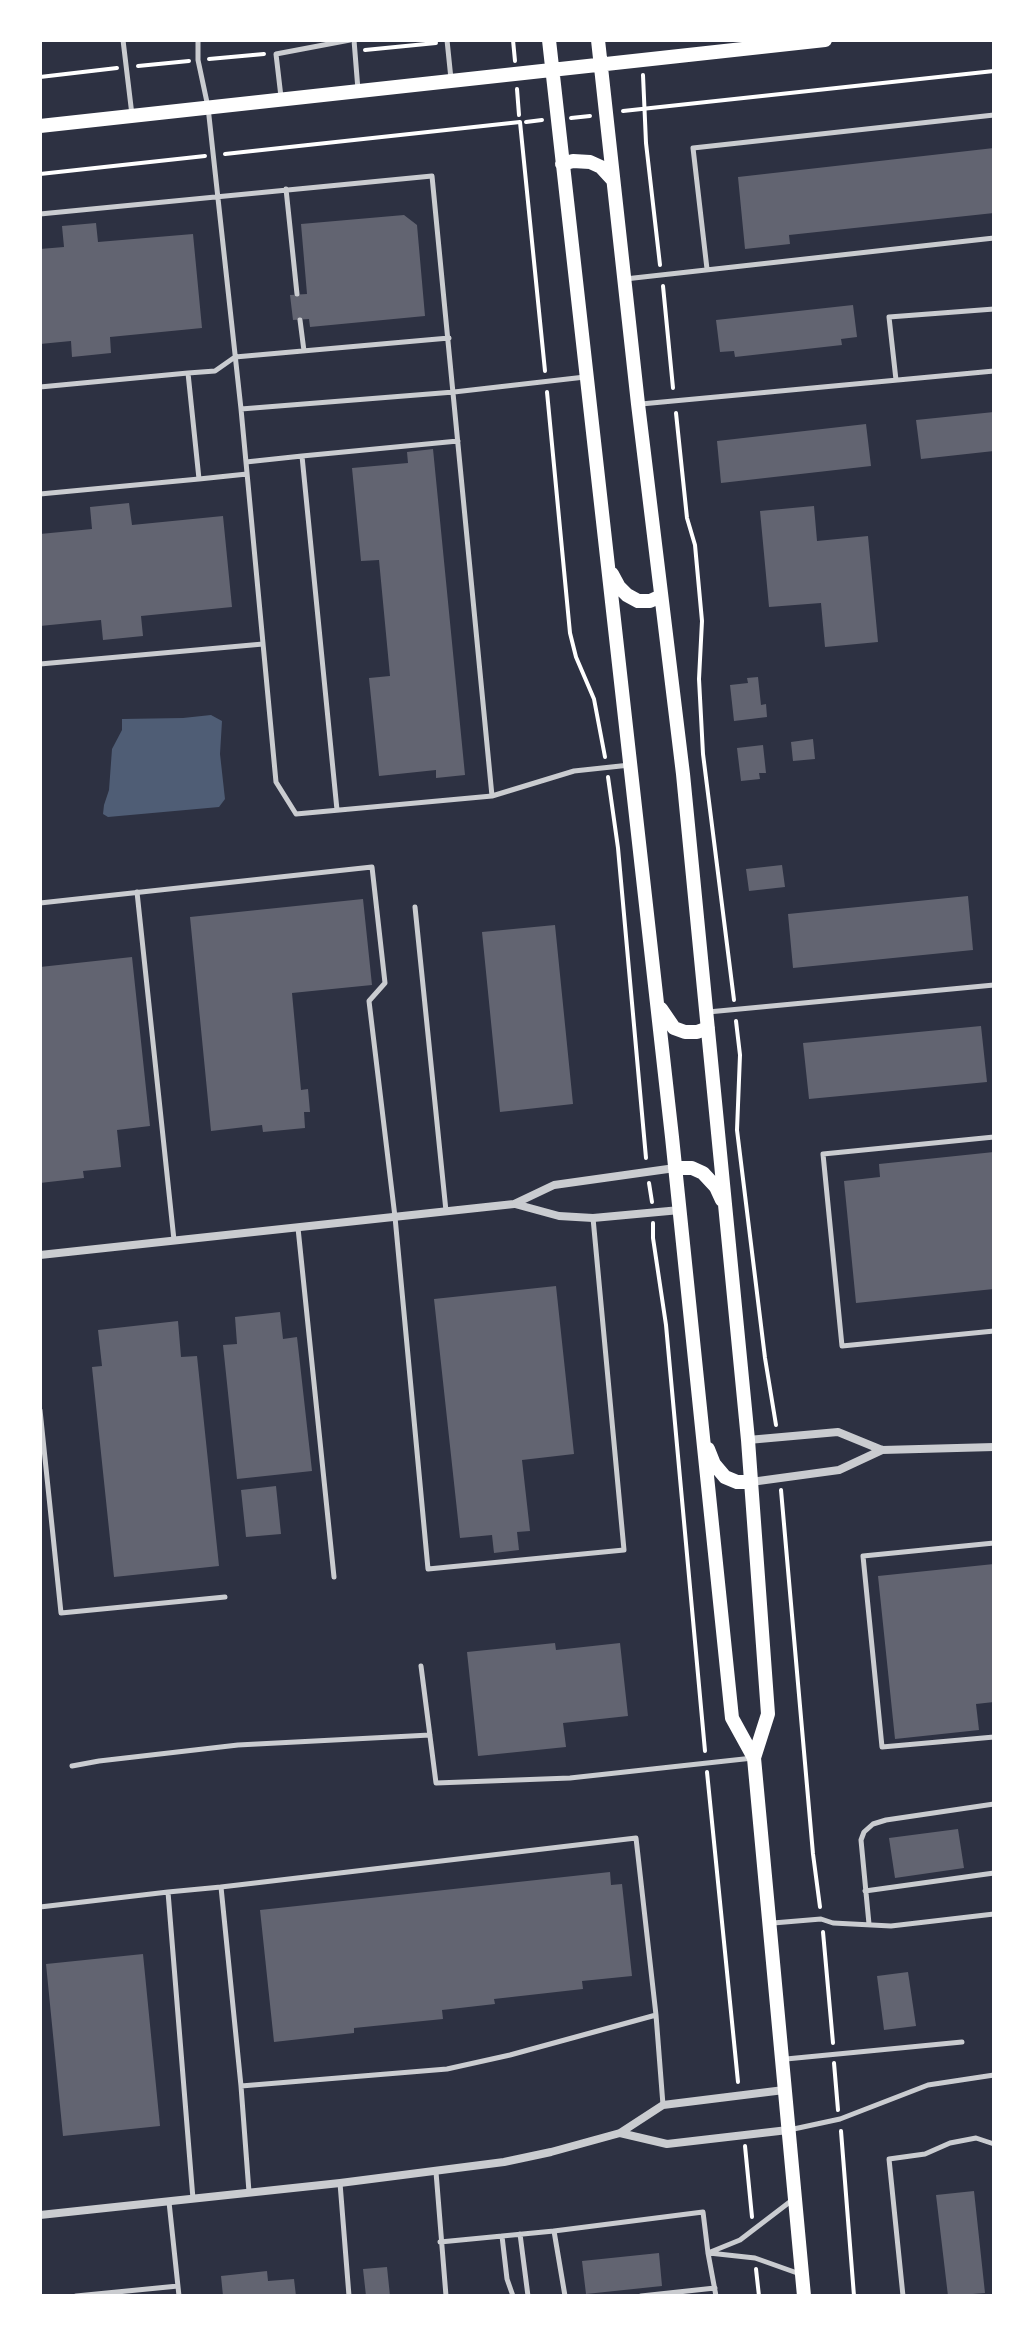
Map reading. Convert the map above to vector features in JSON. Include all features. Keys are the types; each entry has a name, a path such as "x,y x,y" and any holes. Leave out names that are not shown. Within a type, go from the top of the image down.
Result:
{"main road":[{"path":"549,40 680,1210 732,1718 754,1758"},
{"path":"598,40 683,774 748,1440 768,1714 754,1758 804,2296"},
{"path":"40,126 769,43 825,40"},
{"path":"562,164 590,162 601,167 612,179"},
{"path":"608,567 627,595 638,601 650,601 661,596"},
{"path":"657,1002 674,1028 685,1032 708,1028"},
{"path":"675,1168 692,1168 703,1173 716,1187 726,1208"},
{"path":"703,1439 714,1464 725,1477 737,1482 751,1482"}],"street":[{"path":"40,1255 514,1204 554,1185 675,1168"},
{"path":"514,1204 559,1216 593,1218 680,1210"},
{"path":"748,1440 838,1432 882,1450"},
{"path":"751,1482 839,1470 882,1450 994,1447"},
{"path":"40,2215 436,2172 539,2155 620,2133 663,2105 784,2090"},
{"path":"620,2133 667,2144 788,2130"}],"lane":[{"path":"123,40 133,116"},
{"path":"198,40 241,409 276,782 296,814 492,796 574,771 631,765"},
{"path":"281,99 276,54 352,40 358,91"},
{"path":"447,41 451,80"},
{"path":"707,269 693,148 994,115"},
{"path":"40,214 432,176 492,796"},
{"path":"286,189 297,294"},
{"path":"624,279 994,238"},
{"path":"896,380 889,317 994,309"},
{"path":"300,320 304,351"},
{"path":"40,387 215,371 235,357 449,338"},
{"path":"638,404 994,371"},
{"path":"188,373 199,479"},
{"path":"241,409 454,392 586,377"},
{"path":"246,462 458,441"},
{"path":"302,456 337,810"},
{"path":"40,494 247,474"},
{"path":"40,664 263,644"},
{"path":"40,903 372,867 385,983 369,1001 395,1217 428,1569 624,1550 593,1218"},
{"path":"137,892 174,1241"},
{"path":"415,907 446,1211"},
{"path":"707,1012 994,985"},
{"path":"994,1137 823,1154 842,1346 994,1331"},
{"path":"298,1228 334,1577"},
{"path":"40,1410 61,1613 225,1597"},
{"path":"994,1543 863,1556 882,1747 994,1737"},
{"path":"421,1666 436,1783 570,1778 754,1758"},
{"path":"72,1766 238,1745 430,1735"},
{"path":"869,1924 861,1840 864,1832 873,1824 886,1820 994,1804"},
{"path":"40,1907 636,1838 663,2105"},
{"path":"865,1891 994,1873"},
{"path":"221,1887 249,2192"},
{"path":"168,1892 193,2199"},
{"path":"768,1923 821,1919 833,1923 891,1926 994,1914"},
{"path":"241,2086 447,2069 656,2015"},
{"path":"781,2059 962,2042"},
{"path":"788,2130 840,2119 928,2085 994,2075"},
{"path":"903,2296 889,2159 925,2154 950,2143 976,2138 994,2144"},
{"path":"436,2172 446,2296"},
{"path":"340,2183 349,2296"},
{"path":"708,2253 740,2240 794,2198"},
{"path":"169,2201 179,2296"},
{"path":"440,2242 703,2212 716,2296"},
{"path":"554,2231 565,2296"},
{"path":"520,2234 528,2296"},
{"path":"502,2236 507,2279 513,2296"},
{"path":"708,2253 755,2258 802,2275"},
{"path":"76,2296 178,2286"},
{"path":"641,2296 715,2288"}],"path":[{"path":"375,50 447,41"},
{"path":"40,77 251,55"},
{"path":"633,110 994,71"},
{"path":"644,92 646,143 687,518 695,545 702,621 699,679 703,754 740,1055 737,1130 777,1437"},
{"path":"569,118 594,116"},
{"path":"40,174 520,122 570,633 576,657 594,699 618,848 653,1238 667,1340 738,2077"},
{"path":"780,1478 854,2296"},
{"path":"745,2152 752,2222"},
{"path":"756,2268 759,2296"}],"water":[{"path":"211,715 222,721 220,754 225,799 219,807 108,817 103,814 109,790 112,749 122,730 122,719"}],"building":[{"path":"994,148 994,213 789,235 790,244 745,249 738,177"},
{"path":"404,215 417,225 425,316 310,327 309,319 293,320 290,295 307,294 301,224"},
{"path":"96,223 98,242 193,234 202,328 110,337 111,353 72,357 71,341 40,344 40,249 64,247 62,226"},
{"path":"853,305 857,337 841,339 842,345 735,357 734,351 720,352 716,320"},
{"path":"994,412 994,451 921,459 916,420"},
{"path":"866,424 871,466 721,483 717,441"},
{"path":"433,449 465,775 436,778 436,770 379,776 369,678 390,676 379,560 361,561 352,468 408,463 407,452"},
{"path":"129,503 132,525 223,516 232,607 141,616 143,636 103,640 101,620 40,626 40,534 92,529 90,507"},
{"path":"814,506 817,541 868,536 878,642 825,647 821,603 769,607 760,511"},
{"path":"758,677 761,705 766,704 767,717 734,721 730,685 748,683 747,678"},
{"path":"813,739 815,759 793,761 791,742"},
{"path":"763,745 766,773 759,773 760,779 741,781 737,748"},
{"path":"782,865 785,887 749,891 746,869"},
{"path":"968,896 973,950 793,968 788,914"},
{"path":"363,899 372,985 292,993 301,1090 308,1089 310,1112 304,1112 305,1128 263,1132 262,1125 211,1131 190,917"},
{"path":"555,925 573,1104 500,1112 482,932"},
{"path":"132,957 150,1126 117,1130 121,1167 83,1171 84,1178 40,1183 40,967"},
{"path":"981,1026 987,1082 809,1099 803,1043"},
{"path":"994,1152 994,1289 856,1303 844,1181 880,1177 879,1164"},
{"path":"556,1286 574,1454 522,1460 530,1531 517,1532 519,1550 494,1553 492,1535 460,1538 434,1299"},
{"path":"280,1312 283,1339 297,1337 312,1471 237,1479 223,1345 237,1344 235,1317"},
{"path":"178,1321 181,1357 197,1356 219,1566 114,1577 92,1367 102,1366 98,1330"},
{"path":"276,1486 281,1534 246,1537 241,1490"},
{"path":"994,1564 994,1702 976,1704 979,1730 895,1739 878,1576"},
{"path":"555,1643 556,1650 620,1643 628,1716 563,1723 566,1747 478,1756 467,1652"},
{"path":"958,1829 964,1868 895,1878 889,1838"},
{"path":"610,1872 611,1885 622,1884 632,1976 582,1981 583,1989 494,1999 495,2004 442,2010 443,2019 354,2028 354,2033 274,2042 260,1910"},
{"path":"143,1954 160,2126 63,2136 46,1964"},
{"path":"908,1972 916,2026 884,2030 877,1976"},
{"path":"974,2191 985,2293 948,2296 936,2195"},
{"path":"659,2253 662,2286 586,2294 582,2261"},
{"path":"387,2267 390,2296 366,2296 363,2269"},
{"path":"267,2271 268,2281 294,2279 296,2296 223,2296 221,2276"}]}
